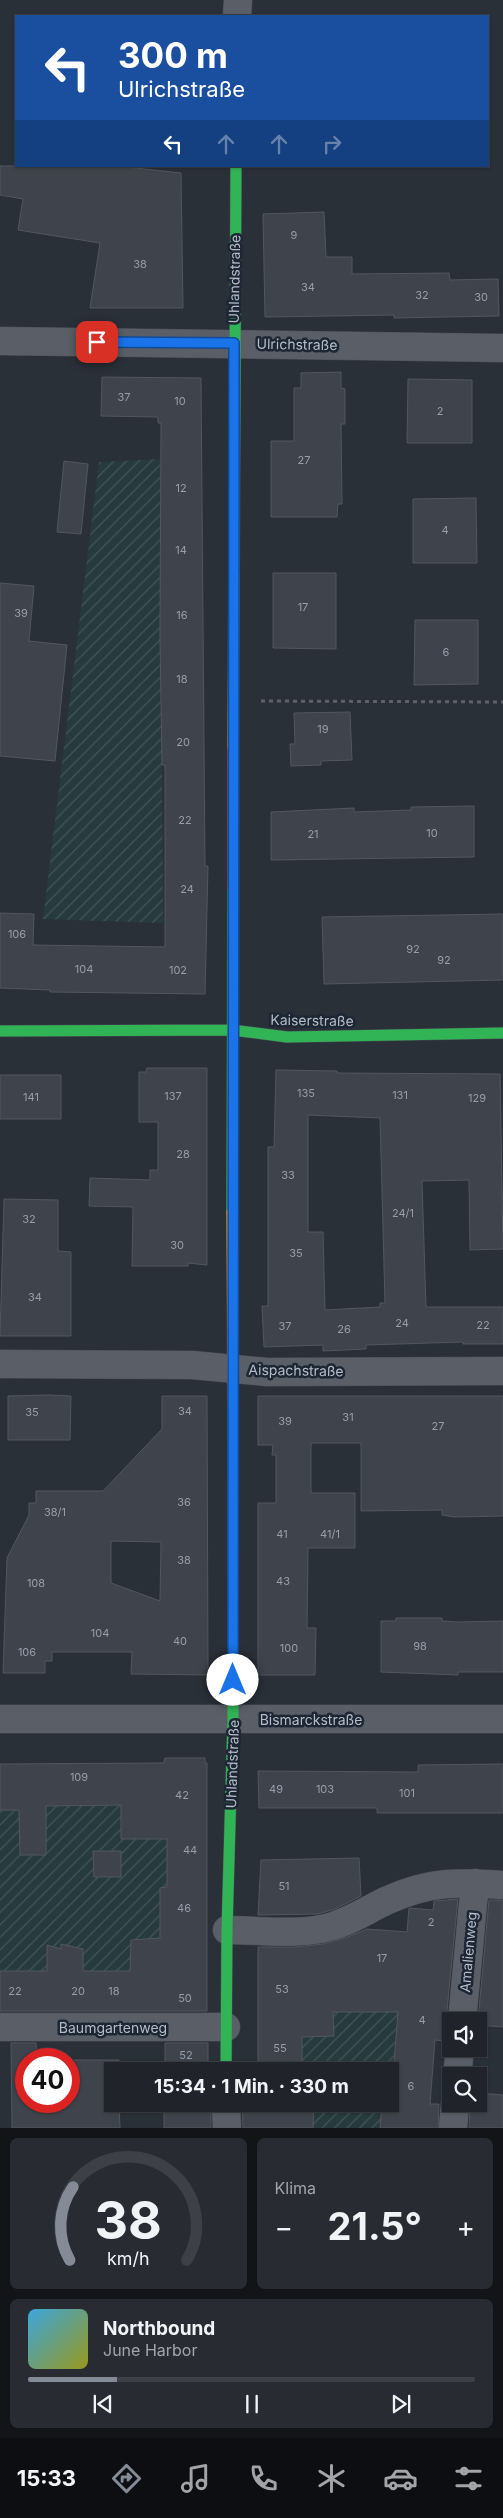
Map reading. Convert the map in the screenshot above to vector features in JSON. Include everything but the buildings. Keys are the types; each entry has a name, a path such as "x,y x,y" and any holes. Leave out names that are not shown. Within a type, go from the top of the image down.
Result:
{"street":[{"path":"238,0 238,15"},
{"name":"Uhlandstraße","path":"226,2062 227,1930 233,1718 232,1030 236,167"},
{"name":"Ulrichstraße","path":"0,341 503,348"},
{"name":"Kaiserstraße","path":"0,1030 232,1030 287,1037 503,1033"},
{"name":"Aispachstraße","path":"0,1364 192,1364 267,1372 503,1371"},
{"name":"Bismarckstraße","path":"0,1719 503,1719"},
{"path":"227,1930 319,1929 349,1920 410,1891 452,1882 503,1885"},
{"name":"Amalienweg","path":"463,2012 474,1883"},
{"name":"Baumgartenweg","path":"0,2027 226,2027"},
{"path":"226,2112 226,2128"},
{"path":"453,2128 454,2112"}],"path":[{"path":"233,701 503,702"}],"green space":[{"path":"160,459 163,923 43,919 99,462"},
{"path":"178,1781 186,1991 0,1991 0,1786"},
{"path":"432,1928 405,2128 282,2128 282,2112 399,2112 399,2062 281,2062 280,2048"}],"traffic: fast":[{"path":"234,575 236,167"},
{"path":"232,1212 233,889"},
{"path":"0,1031 232,1030 287,1037 503,1033"},
{"path":"226,2062 227,1930 233,1719 233,1406"}],"traffic: slow":[{"path":"233,748 234,575"},
{"path":"232,1212 233,1406"}],"traffic: jam":[{"path":"233,748 233,889"}],"route":[{"path":"97,342 234,343 232,991 233,1680"}]}
